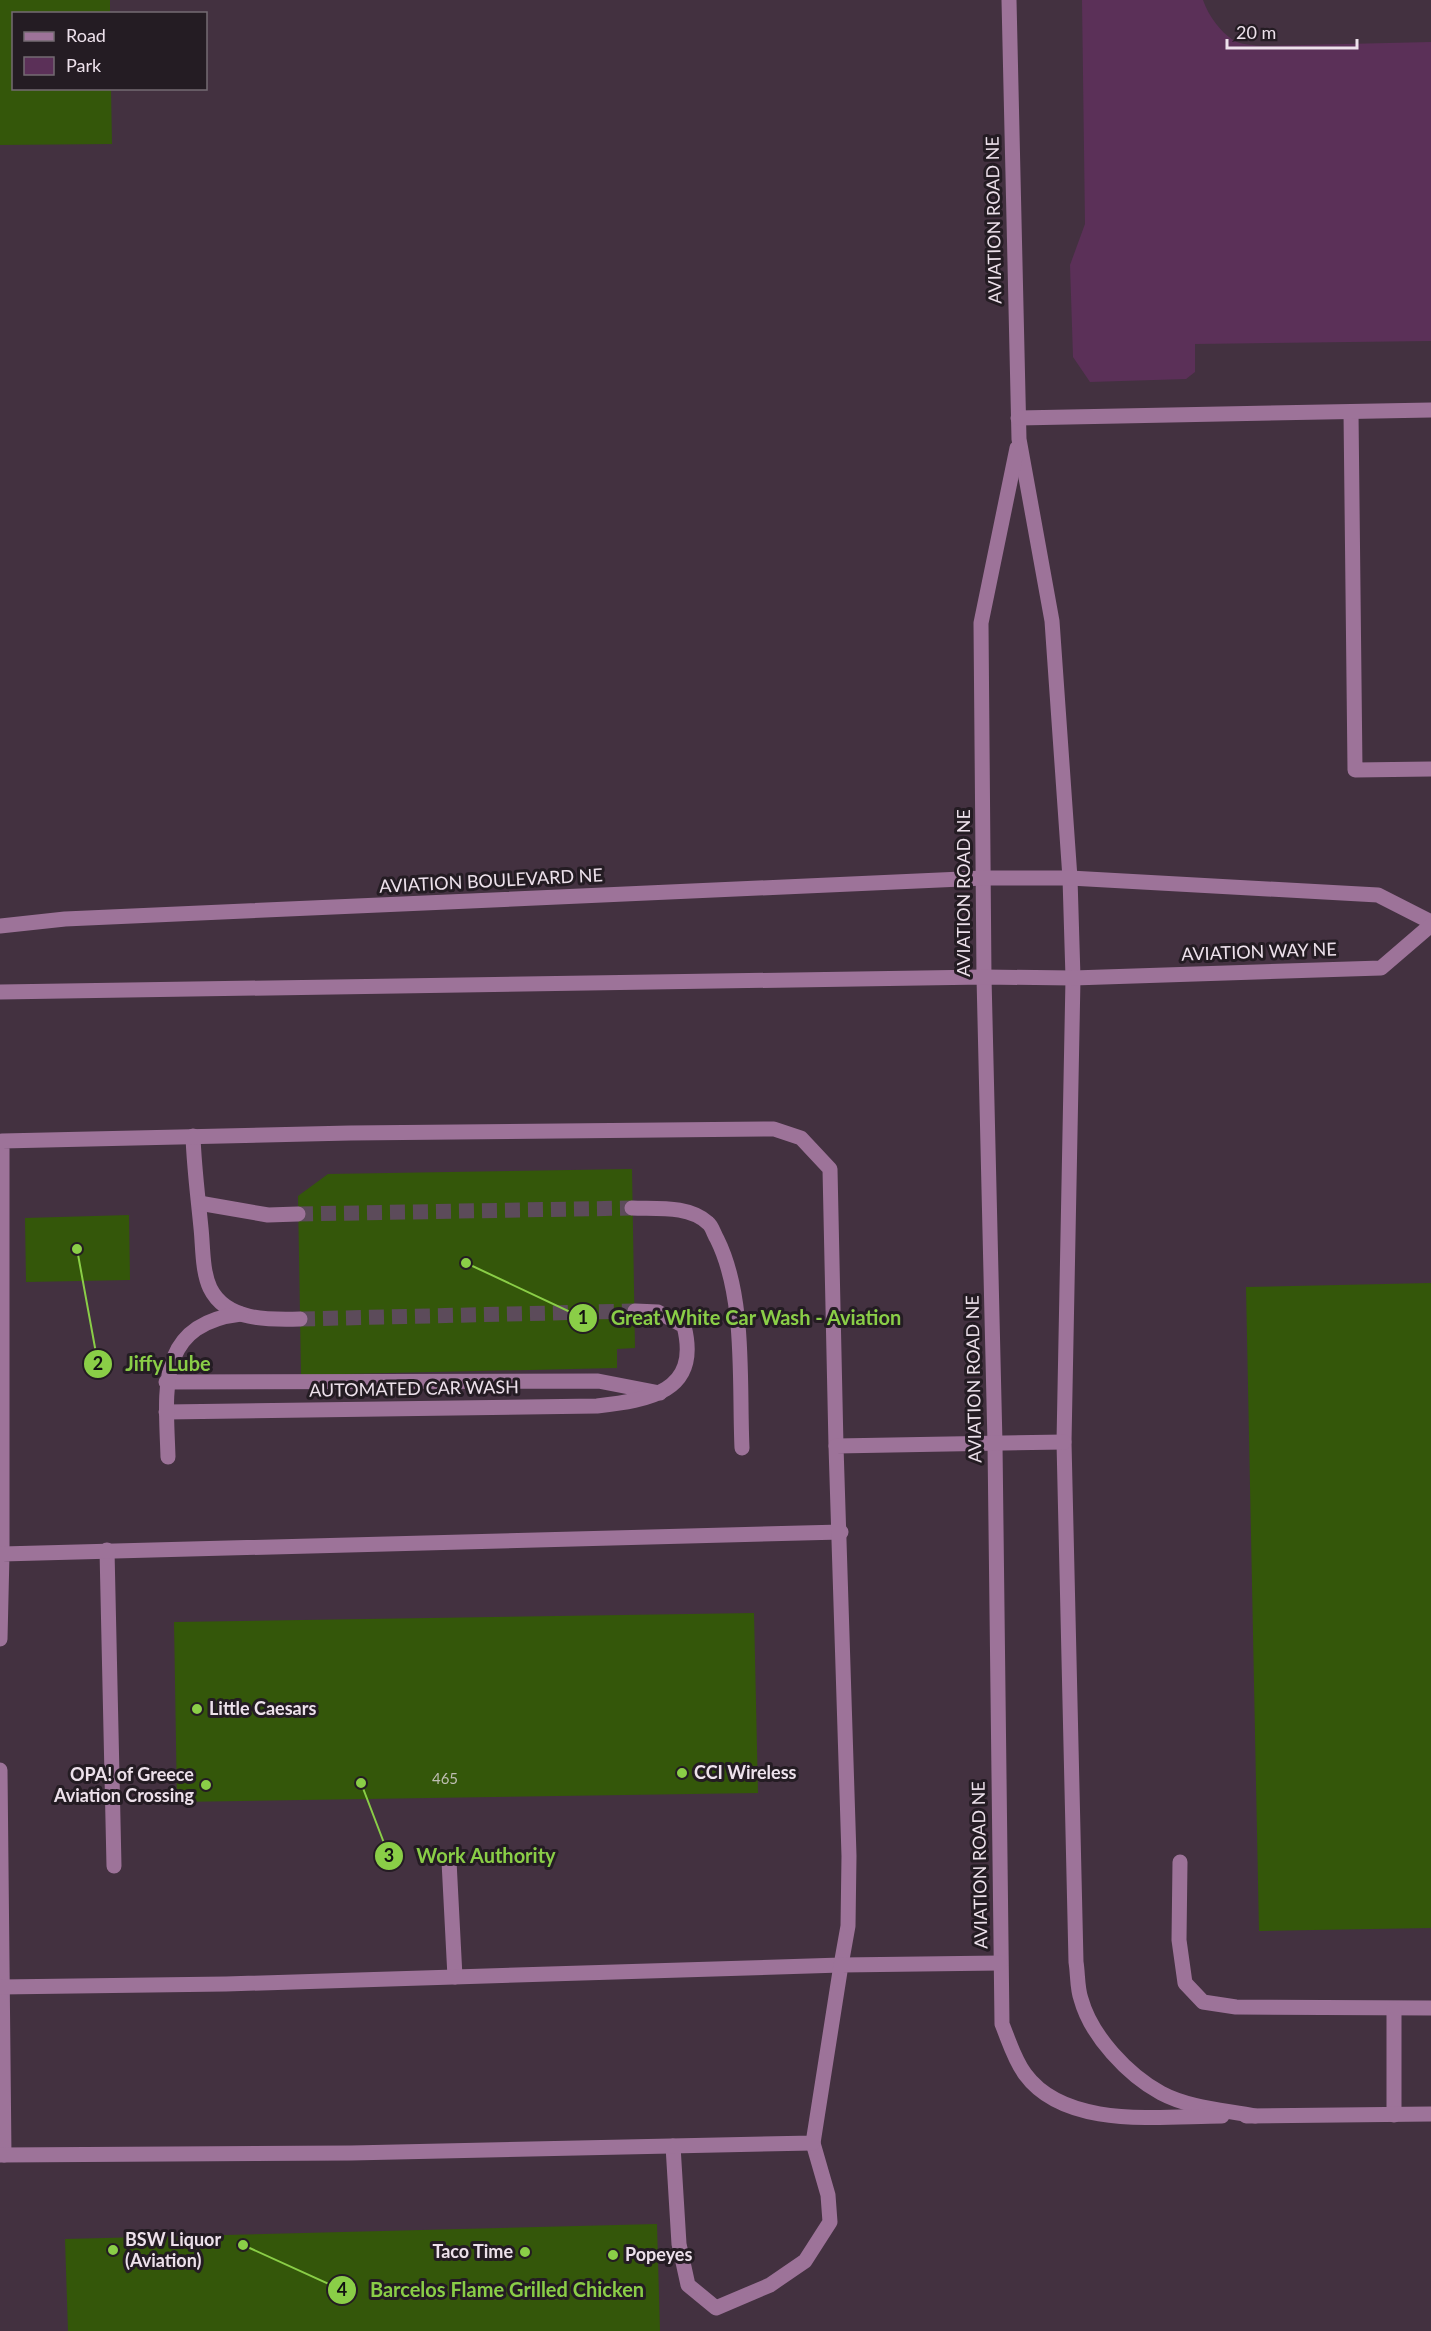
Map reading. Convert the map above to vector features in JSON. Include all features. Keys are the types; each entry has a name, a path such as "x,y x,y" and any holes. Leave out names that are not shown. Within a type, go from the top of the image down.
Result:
{"street":[{"name":"AVIATION ROAD NE","path":"1009,0 1019,439 1052,621 1070,878 1073,978 1064,1442 1076,1962 1081,1999 1098,2034 1123,2063 1160,2092 1185,2102 1255,2116"},
{"path":"1018,418 1431,410"},
{"path":"1351,412 1355,770 1431,769"},
{"name":"AVIATION ROAD NE","path":"1019,439 981,623 984,977 995,1444 1002,2024 1013,2054 1026,2076 1052,2097 1076,2110 1103,2116 1431,2114"},
{"name":"AVIATION BOULEVARD NE","path":"0,926 77,918 984,878 1070,878"},
{"name":"AVIATION WAY NE","path":"984,977 1073,978 1381,968 1431,924 1378,895 1070,878"},
{"path":"0,992 984,977"},
{"path":"0,1639 2,1141 193,1136 774,1129 801,1138 830,1169 849,1856 848,1926 813,2143 828,2195 830,2222 805,2261 770,2286 716,2308 688,2285 679,2244 673,2146"},
{"path":"193,1136 210,1288 226,1306 241,1314 264,1320 300,1318"},
{"path":"199,1203 268,1215 298,1214"},
{"path":"632,1208 683,1210 708,1223 726,1257 734,1285 742,1448"},
{"name":"AUTOMATED CAR WASH","path":"166,1412 597,1406 639,1401 672,1387 685,1367 689,1345 684,1326 658,1312 635,1311"},
{"path":"168,1457 166,1382 174,1352 185,1338 207,1322 241,1314"},
{"name":"AUTOMATED CAR WASH","path":"166,1382 598,1381 660,1393"},
{"path":"836,1446 1064,1442"},
{"path":"2,1554 841,1532"},
{"path":"107,1550 114,1866"},
{"path":"0,1770 2,2155 351,2153 813,2143"},
{"path":"449,1861 455,1977"},
{"path":"1180,1862 1179,1940 1185,1983 1203,2002 1236,2007 1431,2008"},
{"path":"2,1987 112,1987 841,1965 1000,1963"},
{"path":"1394,2009 1394,2115"}],"green space":[{"path":"1082,0 1203,0 1208,12 1226,35 1237,42 1249,45 1431,42 1431,341 1195,344 1195,372 1186,379 1090,382 1073,357 1070,265 1085,224"}],"building":[{"path":"0,0 110,0 110,12 12,12 12,90 111,90 112,144 0,145"},
{"path":"632,1169 635,1348 617,1349 617,1368 301,1375 298,1196 328,1174"},
{"path":"129,1215 130,1280 26,1282 25,1218"},
{"path":"1431,1283 1431,1928 1259,1931 1246,1287"},
{"path":"754,1613 758,1793 177,1802 174,1622"},
{"path":"657,2224 660,2331 68,2331 65,2239"}],"tunnel":[{"path":"298,1214 632,1208"},
{"path":"300,1319 635,1311"}],"place":[{"name":"Jiffy Lube","path":"77,1249"},
{"name":"Great White Car Wash - Aviation","path":"466,1263"},
{"name":"Little Caesars","path":"197,1709"},
{"name":"CCI Wireless","path":"682,1773"},
{"name":"Work Authority","path":"361,1783"},
{"name":"OPA! of Greece Aviation Crossing","path":"206,1785"},
{"name":"Barcelos Flame Grilled Chicken","path":"243,2245"},
{"name":"BSW Liquor (Aviation)","path":"113,2250"},
{"name":"Taco Time","path":"525,2252"},
{"name":"Popeyes","path":"613,2255"}]}
